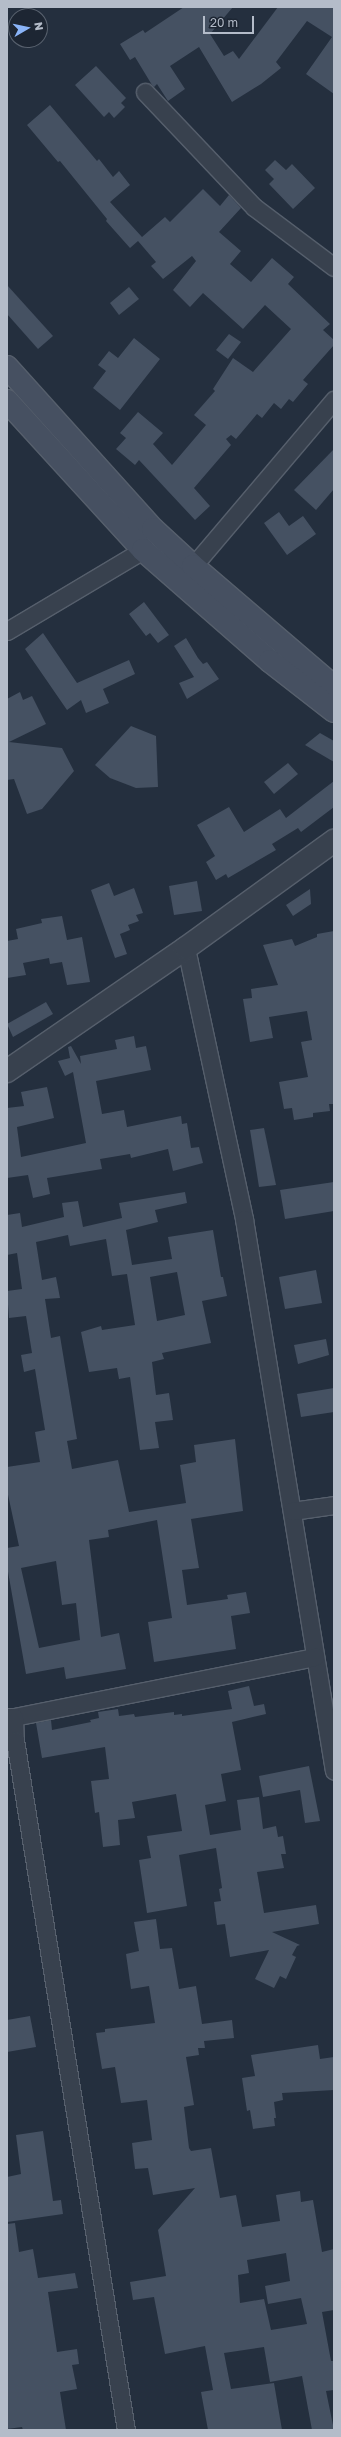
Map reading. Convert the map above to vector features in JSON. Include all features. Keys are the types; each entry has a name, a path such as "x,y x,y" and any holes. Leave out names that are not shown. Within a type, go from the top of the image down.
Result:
{"main road":[{"path":"7,367 154,529 193,566 334,687"},
{"path":"7,402 143,550 270,661 334,711"}],"street":[{"path":"145,92 254,207 334,267"},
{"path":"193,566 334,400"},
{"path":"7,631 143,550"},
{"path":"7,1071 186,948 334,841"},
{"path":"186,948 244,1219 334,1771"},
{"path":"292,1511 334,1505"},
{"path":"126,2430 11,1717 315,1657"}],"building":[{"path":"184,7 233,7 210,34 224,56 233,51 239,59 278,7 334,7 334,94 306,74 332,37 307,21 276,62 281,68 261,84 232,102 199,47 170,66 185,89 168,101 157,84 154,87 152,85 135,57 130,60 120,44 143,30 145,33"},
{"path":"96,66 126,98 121,103 125,107 114,118 109,112 104,117 75,85"},
{"path":"50,105 97,161 99,159 113,177 119,171 130,185 110,202 142,237 165,217 170,222 203,189 220,206 229,195 241,208 219,232 241,251 230,264 251,282 272,258 294,277 288,284 330,324 323,330 334,340 334,345 303,380 308,384 293,402 289,399 281,409 274,403 262,418 257,414 236,439 231,435 226,439 231,445 194,488 210,506 195,520 139,460 135,465 116,449 126,438 120,433 138,412 163,433 153,444 172,465 206,425 194,415 215,391 213,389 233,358 253,372 291,329 265,305 243,329 203,293 190,307 173,290 196,261 192,256 163,279 151,266 156,262 138,241 130,248 106,221 107,219 60,161 58,162 27,125"},
{"path":"275,160 286,170 292,164 315,188 293,209 269,184 274,179 265,170"},
{"path":"7,285 53,336 38,349 7,314"},
{"path":"129,287 139,299 119,315 110,303"},
{"path":"229,334 241,342 228,359 216,350"},
{"path":"134,338 160,359 120,410 93,388 106,371 98,365 109,351 118,358"},
{"path":"334,449 334,489 316,510 294,490"},
{"path":"279,512 289,526 303,516 316,534 287,555 264,523"},
{"path":"144,602 169,635 158,643 150,633 146,636 129,614"},
{"path":"43,633 77,683 129,660 135,674 103,689 109,703 86,713 81,700 67,710 25,649"},
{"path":"186,638 198,658 203,664 207,662 219,679 187,699 179,683 194,677 174,646"},
{"path":"20,692 23,700 32,696 46,724 9,742 62,748 74,771 42,809 27,814 14,779 7,780 7,699"},
{"path":"131,726 156,736 158,787 136,788 110,778 95,765"},
{"path":"320,733 334,741 334,762 305,745"},
{"path":"288,763 298,774 274,794 264,782"},
{"path":"334,781 334,807 301,832 298,828 272,844 276,850 228,878 226,874 216,880 206,862 215,856 197,825 229,807 244,832 280,809 286,818"},
{"path":"197,881 202,911 174,915 169,886"},
{"path":"109,883 114,896 134,888 143,913 136,915 139,921 128,925 130,930 120,934 127,954 115,958 91,890"},
{"path":"310,889 311,904 293,916 286,905"},
{"path":"62,916 67,940 82,937 90,982 67,985 62,962 50,964 49,958 23,963 26,975 7,978 7,941 18,939 16,929 42,923 41,919"},
{"path":"334,931 334,1104 329,1104 330,1111 313,1113 313,1117 294,1120 292,1108 284,1109 279,1082 308,1077 301,1042 312,1040 307,1011 269,1017 273,1038 250,1042 243,999 252,998 251,989 278,985 263,945 292,939 295,946 317,937 317,934"},
{"path":"46,1002 53,1014 13,1037 7,1024"},
{"path":"134,1036 136,1048 146,1046 151,1070 96,1081 102,1114 124,1110 127,1127 181,1116 182,1124 187,1123 191,1148 199,1147 203,1163 173,1171 168,1149 131,1158 130,1154 100,1159 102,1169 47,1178 50,1194 33,1198 28,1175 7,1178 7,1108 24,1106 21,1092 47,1087 54,1118 17,1127 21,1157 86,1143 73,1072 65,1076 58,1061 70,1058 68,1047 71,1046 81,1064 80,1056 117,1049 115,1040"},
{"path":"264,1128 276,1185 259,1187 250,1130"},
{"path":"334,1182 334,1211 285,1219 280,1190"},
{"path":"185,1192 187,1203 155,1210 158,1222 126,1230 132,1265 172,1259 168,1237 213,1230 221,1277 223,1277 227,1296 202,1301 211,1343 162,1353 164,1359 152,1362 156,1395 169,1393 173,1420 155,1422 159,1448 140,1450 130,1377 119,1379 117,1368 89,1372 81,1332 101,1326 102,1330 135,1325 127,1274 112,1276 106,1239 70,1246 68,1235 36,1242 42,1280 56,1277 60,1298 45,1299 51,1338 60,1336 77,1439 67,1441 72,1469 118,1460 129,1512 186,1503 180,1465 196,1462 194,1445 235,1439 243,1511 191,1519 199,1568 182,1570 187,1605 228,1599 227,1595 246,1592 250,1613 231,1616 236,1649 154,1662 148,1622 172,1618 157,1520 108,1530 109,1537 89,1540 101,1637 119,1633 126,1669 66,1679 64,1667 26,1674 7,1566 7,1548 19,1546 7,1490 7,1467 40,1462 35,1432 45,1430 35,1369 24,1372 21,1355 32,1353 26,1316 9,1318 7,1291 22,1289 17,1253 7,1255 7,1215 20,1213 22,1227 64,1217 62,1203 78,1201 83,1227 122,1218 119,1203","holes":["177,1272 185,1315 157,1321 150,1277","56,1561 62,1605 76,1603 80,1640 39,1648 21,1568"]},
{"path":"316,1270 322,1303 285,1309 279,1277"},
{"path":"326,1339 329,1355 298,1364 294,1345"},
{"path":"334,1388 334,1412 301,1417 297,1394"},
{"path":"249,1686 254,1706 264,1704 266,1714 232,1722 241,1770 221,1774 226,1801 205,1805 210,1835 241,1830 237,1800 259,1797 263,1829 276,1826 278,1837 283,1836 286,1854 281,1854 284,1868 257,1872 264,1913 316,1905 319,1924 272,1932 300,1945 297,1946 292,1955 296,1957 286,1979 280,1976 274,1988 255,1979 269,1950 230,1957 225,1924 217,1925 214,1902 221,1901 219,1889 222,1888 216,1848 179,1855 187,1906 147,1913 139,1860 151,1858 147,1836 182,1831 176,1794 132,1802 135,1818 118,1820 120,1845 103,1847 99,1812 95,1813 91,1781 109,1779 105,1747 42,1758 36,1723 51,1720 52,1730 91,1722 90,1720 99,1718 98,1712 118,1709 119,1716 134,1714 135,1717 174,1712 174,1715 182,1714 182,1716 232,1709 228,1691"},
{"path":"309,1766 320,1821 305,1823 300,1790 263,1797 259,1776"},
{"path":"156,1919 160,1949 172,1948 179,1989 196,1986 202,2024 232,2020 234,2038 204,2041 205,2048 198,2048 199,2055 186,2057 194,2105 184,2107 189,2148 191,2151 211,2148 220,2198 236,2195 242,2227 280,2221 276,2195 300,2191 301,2202 313,2200 322,2252 334,2249 334,2310 322,2312 331,2361 334,2361 334,2390 326,2391 334,2430 312,2430 302,2376 270,2382 264,2347 224,2353 231,2389 274,2383 282,2430 208,2430 201,2392 213,2390 205,2346 165,2354 154,2297 133,2300 130,2282 166,2276 158,2230 195,2188 153,2195 148,2168 135,2169 132,2143 152,2140 147,2100 121,2103 115,2067 102,2069 96,2033 105,2032 105,2029 155,2023 149,1986 131,1989 126,1954 139,1951 134,1922","holes":["286,2253 290,2281 265,2286 268,2304 301,2298 307,2324 271,2330 264,2299 240,2303 238,2275 249,2273 247,2260"]},
{"path":"30,2016 36,2047 7,2052 7,2020"},
{"path":"318,2045 320,2059 334,2057 334,2090 282,2093 283,2100 274,2102 276,2118 274,2118 275,2126 253,2129 250,2110 247,2111 242,2078 255,2076 251,2055"},
{"path":"43,2131 53,2201 61,2200 63,2214 7,2222 7,2177 21,2174 16,2135"},
{"path":"15,2223 19,2252 33,2249 38,2278 75,2273 78,2288 48,2292 57,2352 77,2349 79,2364 72,2365 77,2389 60,2392 66,2430 23,2430 22,2427 7,2429 7,2224"}]}
